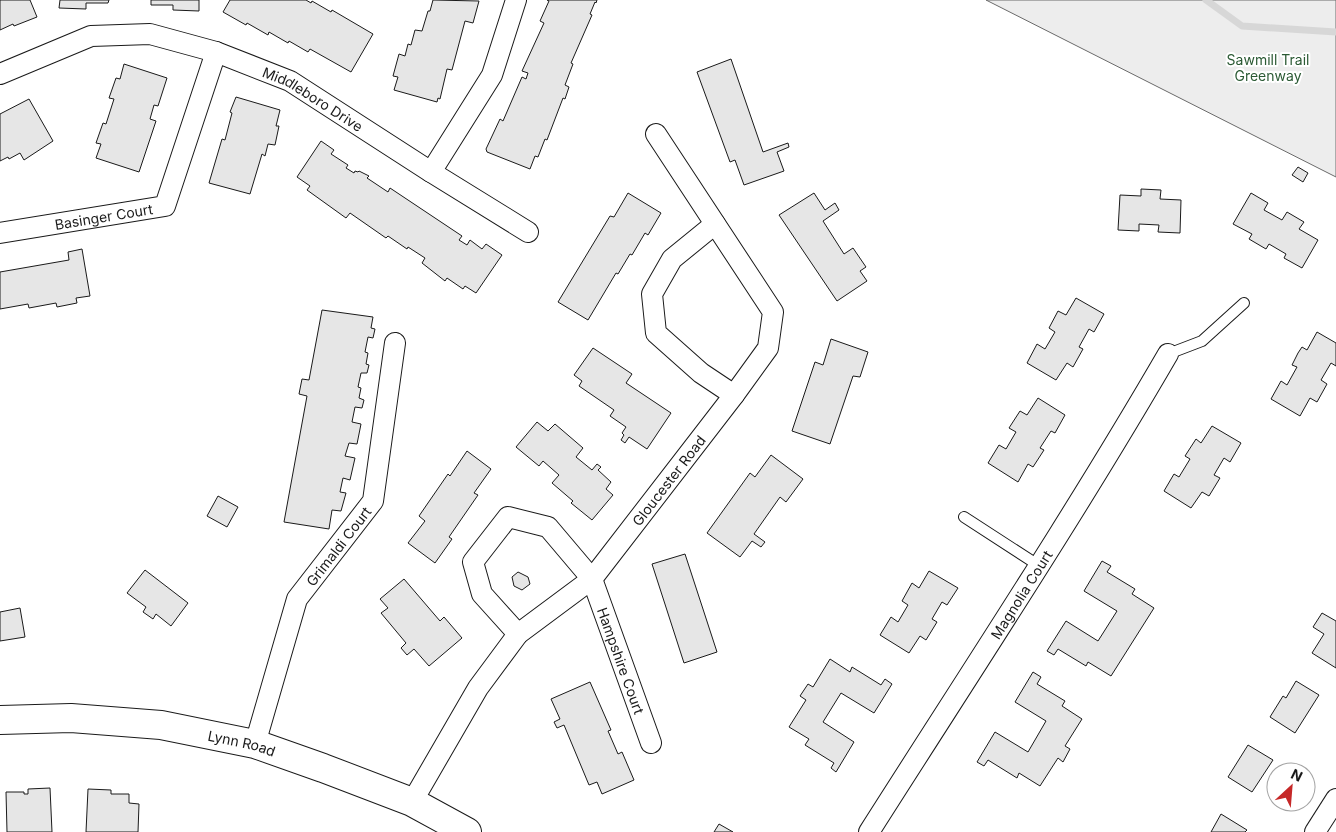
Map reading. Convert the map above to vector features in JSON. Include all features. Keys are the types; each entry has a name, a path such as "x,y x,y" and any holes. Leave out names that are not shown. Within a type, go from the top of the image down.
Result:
{"main road":[{"name":"Lynn Road","path":"0,720 71,718 161,724 255,744 412,802 467,832"}],"street":[{"path":"431,172 492,74 516,0"},
{"name":"Middleboro Drive","path":"0,74 91,36 150,34 216,52 290,81 528,232"},
{"name":"Basinger Court","path":"0,233 165,206 216,52"},
{"name":"Gloucester Road","path":"412,802 478,688 518,634 592,579 768,348 773,312 656,134"},
{"path":"715,224 672,259 652,294 656,333 701,373 734,395"},
{"name":"Grimaldi Court","path":"255,744 297,599 373,501 395,343"},
{"name":"Magnolia Court","path":"869,832 1038,565 1168,354"},
{"path":"518,634 482,594 473,562 508,517 548,527 592,579"},
{"name":"Hampshire Court","path":"592,579 651,743"},
{"path":"1315,832 1336,799"}],"lane":[{"path":"1168,354 1202,341 1244,302"},
{"path":"964,517 1038,565"}],"shaded area":[{"name":"Sawmill Trail Greenway","path":"986,0 1336,0 1336,177"}],"building":[{"path":"0,0 30,0 37,17 0,30"},
{"path":"60,0 109,0 108,3 86,3 86,9 59,8"},
{"path":"151,0 199,0 199,11 173,10 173,5 151,5"},
{"path":"230,0 306,0 311,3 312,1 331,12 332,10 373,34 351,72 310,49 308,52 269,32 268,35 223,12"},
{"path":"433,0 479,1 473,23 465,21 452,70 447,69 440,99 438,98 437,102 394,90 398,77 393,76 399,54 405,56 408,44 411,45 415,30 422,31"},
{"path":"547,0 597,0 571,63 573,64 565,85 569,87 565,99 563,98 547,140 545,139 538,157 535,156 530,169 487,152 486,149 500,119 503,121 522,77 526,79 528,73 522,71 544,23 540,21 549,1"},
{"path":"731,59 763,152 788,143 789,147 777,152 784,171 744,185 735,160 730,162 697,72"},
{"path":"124,64 167,78 158,106 154,105 150,119 156,121 139,172 96,158 101,144 96,143 103,123 106,124 114,99 109,98 116,78 120,79"},
{"path":"236,97 280,110 276,126 279,126 275,145 268,144 265,156 262,154 250,194 209,183 222,139 225,140 232,113 230,112"},
{"path":"29,99 53,141 24,160 20,153 0,161 0,114"},
{"path":"321,141 334,150 331,154 348,165 346,168 354,173 359,171 369,176 367,178 388,192 390,188 462,236 459,240 467,245 470,240 482,249 486,244 502,255 476,293 465,286 463,289 447,278 445,281 422,263 425,258 388,236 386,238 350,213 346,218 307,190 310,186 297,177"},
{"path":"1298,167 1308,173 1303,182 1292,175"},
{"path":"1141,189 1161,190 1160,199 1181,200 1180,233 1158,232 1159,225 1139,224 1139,231 1118,230 1120,195 1141,196"},
{"path":"628,193 661,213 648,235 645,233 632,255 630,254 618,274 616,273 588,320 558,302 610,216 614,217"},
{"path":"814,193 825,210 835,203 839,210 823,221 844,254 853,248 866,267 860,271 867,281 837,301 779,215"},
{"path":"1251,193 1268,203 1264,210 1282,220 1287,212 1304,222 1299,229 1318,240 1302,268 1284,258 1286,254 1269,244 1266,249 1249,239 1252,234 1233,224"},
{"path":"82,249 90,296 76,298 77,303 57,307 56,303 29,308 28,304 0,309 0,272 69,260 68,252"},
{"path":"1076,298 1104,314 1094,332 1089,329 1079,347 1083,349 1073,367 1067,363 1056,380 1027,363 1037,344 1045,349 1055,332 1049,328 1058,311 1066,315"},
{"path":"322,310 373,317 371,328 375,329 373,338 368,337 365,352 368,353 366,364 369,365 367,373 361,373 358,387 361,388 359,398 364,400 362,408 355,407 352,422 361,424 357,444 349,443 345,456 355,458 350,480 343,478 340,492 346,493 341,511 332,510 329,529 284,522 307,396 299,394 302,379 309,380"},
{"path":"1317,332 1336,343 1336,366 1331,363 1321,380 1327,384 1317,402 1310,398 1300,416 1271,399 1281,381 1287,385 1297,367 1292,365 1298,353 1302,347 1307,350"},
{"path":"831,339 868,352 860,377 853,376 830,444 792,431 815,362 823,365"},
{"path":"593,348 632,374 626,383 671,413 647,449 629,437 625,443 621,440 624,435 622,433 626,427 610,416 614,410 579,386 582,381 574,375"},
{"path":"1038,398 1065,415 1055,433 1051,431 1040,448 1044,450 1033,467 1028,464 1018,482 988,463 999,445 1006,449 1016,432 1009,428 1020,411 1027,415"},
{"path":"537,422 548,431 555,424 583,448 576,457 592,470 597,464 601,467 598,470 611,482 606,489 613,495 592,520 571,503 573,501 552,483 559,475 543,461 539,466 516,447"},
{"path":"1212,426 1241,443 1230,462 1224,458 1214,475 1220,478 1209,496 1202,492 1191,508 1164,491 1174,474 1179,477 1190,459 1185,456 1196,439 1201,443"},
{"path":"467,451 491,469 474,493 478,495 449,537 452,539 435,563 408,543 425,521 419,516 448,474 450,476"},
{"path":"771,455 803,479 786,502 780,497 754,534 765,542 761,547 752,541 740,557 707,533 750,473 755,477"},
{"path":"218,496 238,507 227,527 207,516"},
{"path":"685,554 717,652 684,663 652,564"},
{"path":"1102,561 1111,566 1107,572 1135,589 1132,594 1154,608 1111,676 1088,662 1086,666 1058,649 1054,655 1047,651 1066,621 1098,641 1117,611 1084,591"},
{"path":"145,570 188,603 171,626 156,614 153,619 143,612 146,607 127,593"},
{"path":"929,571 958,588 947,605 942,602 932,619 937,622 926,640 920,636 909,653 880,635 891,617 898,622 908,605 902,601 912,583 919,588"},
{"path":"518,572 528,577 530,584 522,590 514,586 512,577"},
{"path":"404,579 440,621 444,617 462,638 429,666 414,649 407,655 401,648 406,643 381,613 388,608 380,599"},
{"path":"20,608 25,637 0,641 0,612"},
{"path":"1322,613 1336,621 1336,668 1312,653 1324,634 1313,627"},
{"path":"830,659 850,672 852,667 881,685 885,679 892,684 874,713 841,693 823,722 854,742 836,772 831,768 834,763 805,745 809,739 789,727 806,700 800,696 808,684 813,687"},
{"path":"1033,672 1041,677 1037,684 1065,701 1062,706 1082,719 1065,746 1070,749 1063,762 1058,758 1040,786 1019,773 1017,778 988,760 984,766 977,762 995,732 1028,752 1046,721 1015,702"},
{"path":"1296,681 1319,695 1295,733 1270,717 1283,696 1286,698"},
{"path":"590,682 611,730 608,731 618,754 622,752 634,780 602,794 597,782 589,785 564,725 557,728 554,722 560,719 551,699"},
{"path":"1248,745 1273,760 1272,762 1266,762 1266,771 1252,792 1228,777"},
{"path":"50,788 52,832 7,832 6,792 24,792 24,794 28,794 28,789"},
{"path":"88,789 111,790 111,794 129,794 129,803 139,804 138,832 86,832"},
{"path":"1221,814 1247,830 1245,832 1211,832"},
{"path":"719,824 733,832 714,832"}],"waterway":[{"path":"1206,0 1242,26 1336,32"}]}
